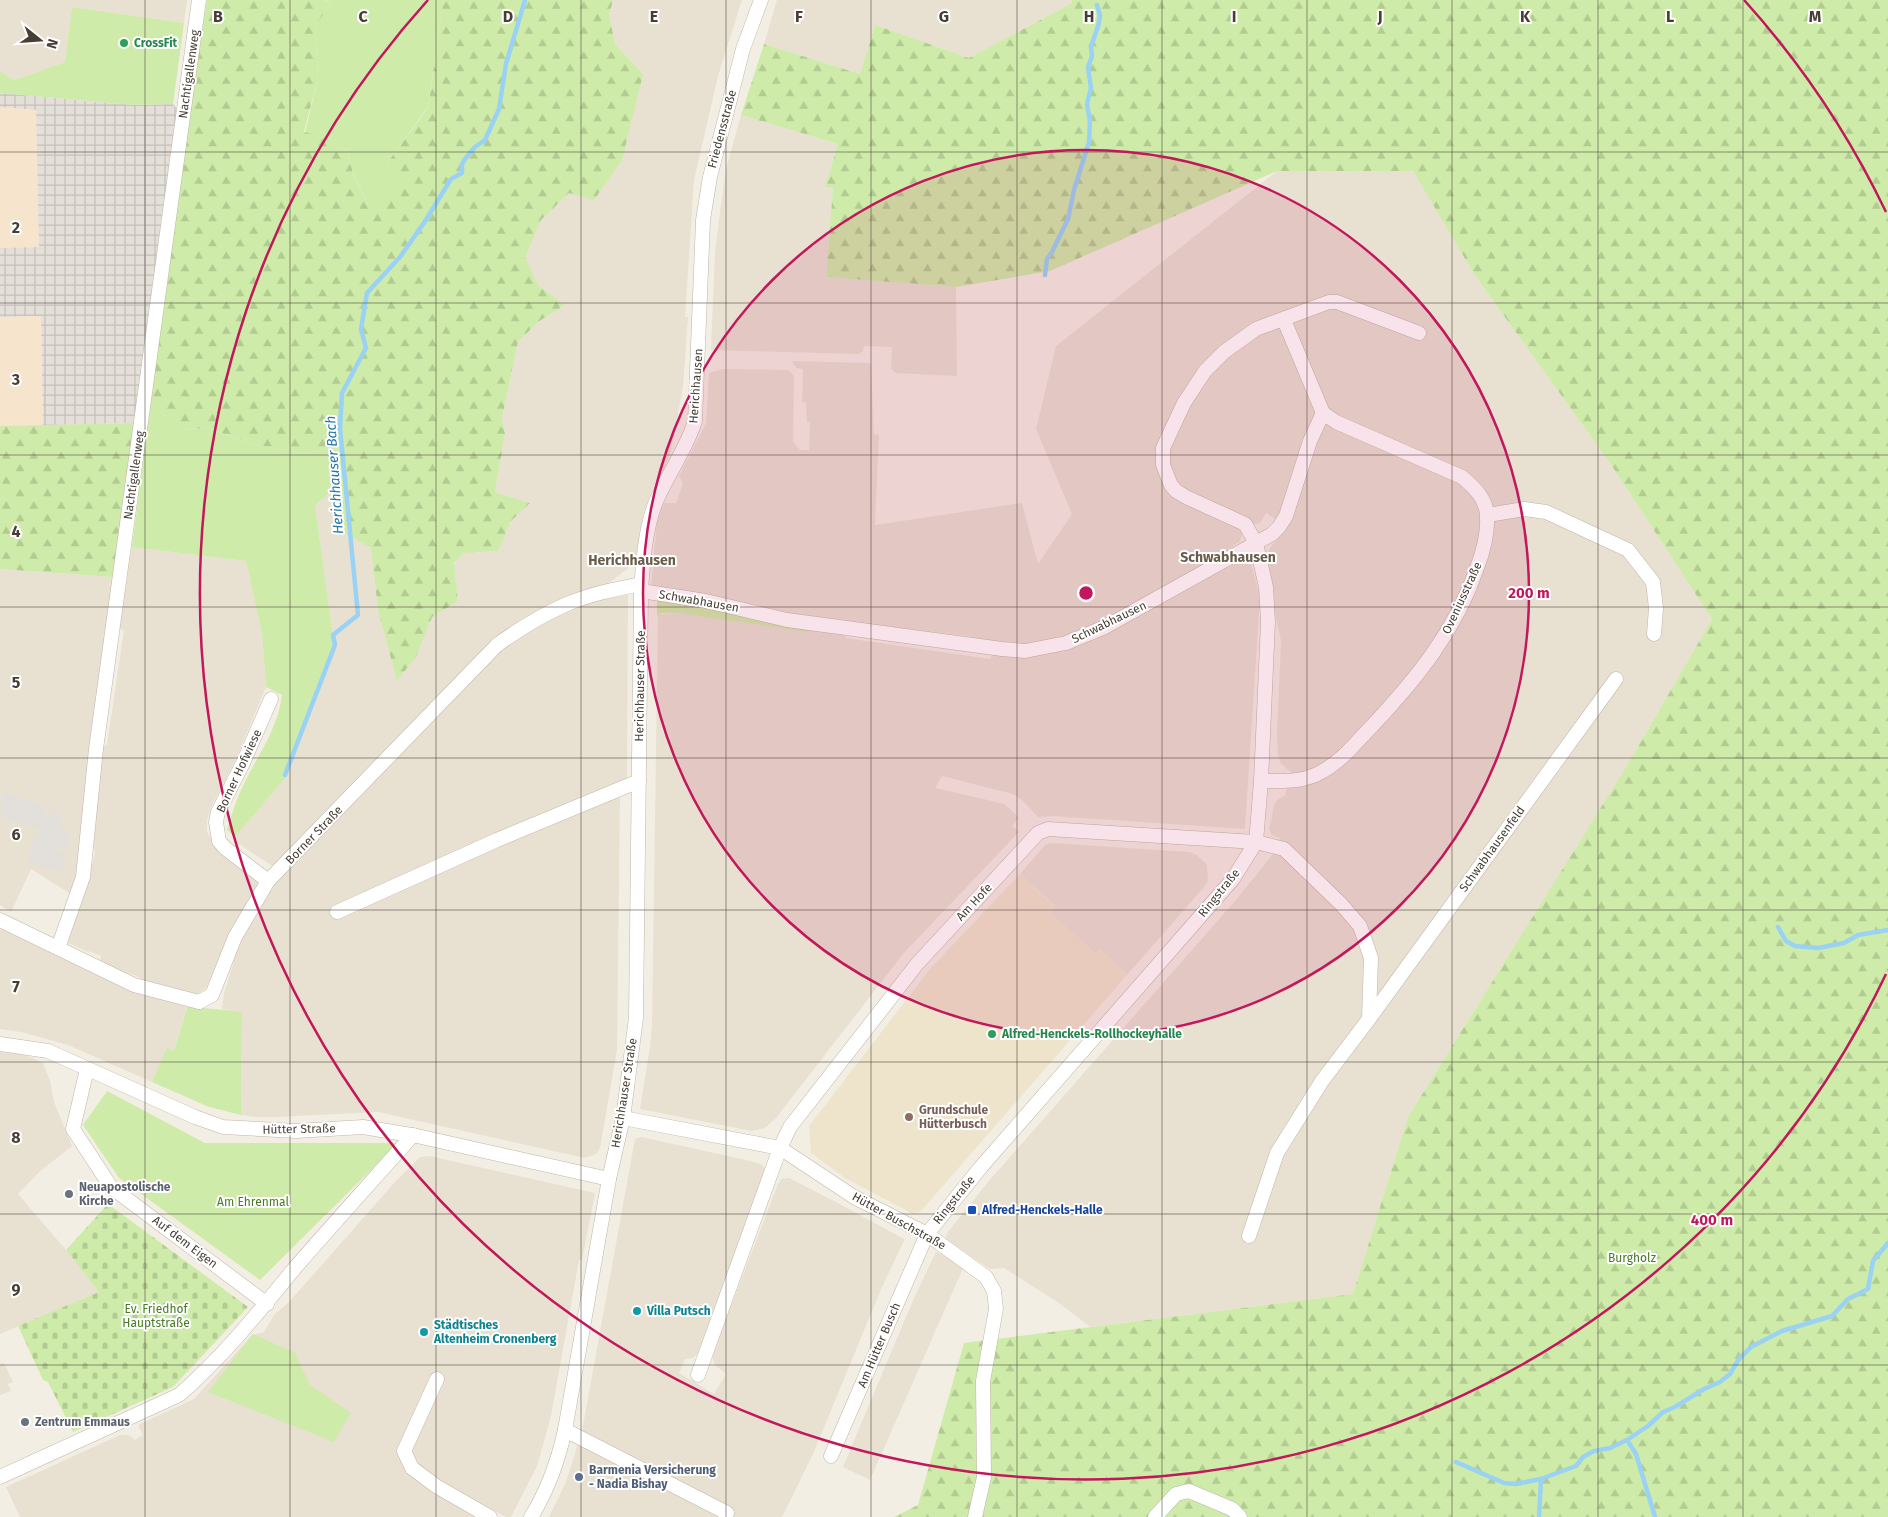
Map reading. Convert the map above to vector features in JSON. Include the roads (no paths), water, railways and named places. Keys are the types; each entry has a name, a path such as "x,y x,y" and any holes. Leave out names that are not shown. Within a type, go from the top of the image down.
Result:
{"street":[{"name":"Nachtigallenweg","path":"58,948 83,877 96,749 199,0"},
{"name":"Friedensstraße","path":"702,261 703,220 710,177 743,49 761,0"},
{"name":"Herichhausen","path":"641,587 650,520 664,486 690,437 696,421 702,261"},
{"path":"1419,334 1337,302 1328,302 1284,320 1323,413 1336,422 1462,477 1478,491 1488,515 1524,509 1546,512 1628,550 1653,582 1656,608 1654,634"},
{"name":"Ringstraße","path":"927,1234 981,1168 1233,879 1256,842 1261,781 1268,622 1266,588 1256,543 1245,524 1176,491 1171,485 1163,465 1163,448 1184,403 1205,371 1224,352 1256,329 1284,320"},
{"name":"Schwabhausen","path":"641,587 788,620 1025,651 1066,643 1105,627 1272,534 1286,516 1310,441 1323,413"},
{"name":"Oveniusstraße","path":"1261,781 1296,782 1322,772 1344,756 1411,683 1438,648 1472,582 1483,551 1488,515"},
{"name":"Borner Straße","path":"0,920 134,985 199,1002 212,995 235,937 268,881 497,645 527,624 568,604 606,592 641,587"},
{"name":"Herichhauser Straße","path":"531,1517 549,1483 560,1454 609,1180 623,1118 636,1018 641,587"},
{"name":"Schwabhausenfeld","path":"1249,1236 1277,1153 1322,1081 1616,680"},
{"name":"Borner Hofwiese","path":"268,881 225,848 219,841 216,822 218,812 244,764 271,699"},
{"path":"337,912 497,840 639,781"},
{"name":"Am Hofe","path":"780,1148 790,1127 917,964 1038,833 1048,829 1256,842"},
{"path":"1256,842 1284,849 1341,904 1360,926 1371,958 1369,1019"},
{"name":"Hütter Straße","path":"0,1044 48,1051 195,1118 223,1127 296,1131 363,1127 413,1135 609,1180"},
{"name":"Auf dem Eigen","path":"87,1069 73,1130 111,1187 267,1304"},
{"name":"Hütter Buschstraße","path":"623,1118 780,1148 854,1196 927,1234 986,1277 994,1291 996,1309 995,1323 983,1381 982,1433 984,1477 975,1517"},
{"path":"0,1478 179,1395 195,1382 267,1304 341,1214 413,1135"},
{"path":"698,1375 780,1148"},
{"name":"Am Hütter Busch","path":"831,1456 927,1234"},
{"path":"437,1379 404,1451 412,1468 436,1486 490,1517"},
{"path":"565,1430 727,1513"},
{"path":"1155,1517 1176,1494 1189,1491 1232,1509 1240,1517"}],"waterway":[{"name":"Herichhauser Bach","path":"285,775 335,645 333,635 358,615 340,428 342,393 366,348 361,329 367,293 400,257 451,179 462,173 462,164 465,159 475,147 485,140 499,109 506,64 525,0"},
{"path":"1045,275 1047,259 1068,219 1074,190 1089,142 1090,121 1087,104 1091,88 1088,67 1092,56 1091,47 1099,23 1100,15 1097,5"},
{"path":"1778,927 1786,941 1795,946 1818,948 1844,943 1858,935 1888,930"},
{"path":"1539,1517 1541,1479 1576,1466 1583,1457 1594,1451 1610,1448 1627,1440 1648,1426 1663,1412 1720,1382 1730,1374 1739,1359 1751,1347 1782,1331 1832,1316 1848,1299 1868,1289 1873,1261 1888,1243"},
{"path":"1627,1440 1636,1454 1655,1517"},
{"path":"1456,1462 1504,1483 1516,1484 1541,1479"}],"place":[{"name":"CrossFit","path":"124,43"},
{"name":"Alfred-Henckels-Rollhockeyhalle","path":"992,1034"},
{"name":"Grundschule Hütterbusch","path":"909,1117"},
{"name":"Neuapostolische Kirche","path":"69,1194"},
{"name":"Alfred-Henckels-Halle","path":"972,1210"},
{"name":"Villa Putsch","path":"637,1311"},
{"name":"Städtisches Altenheim Cronenberg","path":"424,1332"},
{"name":"Zentrum Emmaus","path":"25,1422"},
{"name":"Barmenia Versicherung - Nadia Bishay","path":"579,1477"}],"district":[{"name":"Schwabhausen","path":"1228,557"},
{"name":"Herichhausen","path":"632,560"}],"park label":[{"name":"Am Ehrenmal","path":"253,1202"},
{"name":"Burgholz","path":"1632,1258"},
{"name":"Ev. Friedhof Hauptstraße","path":"156,1316"}]}
